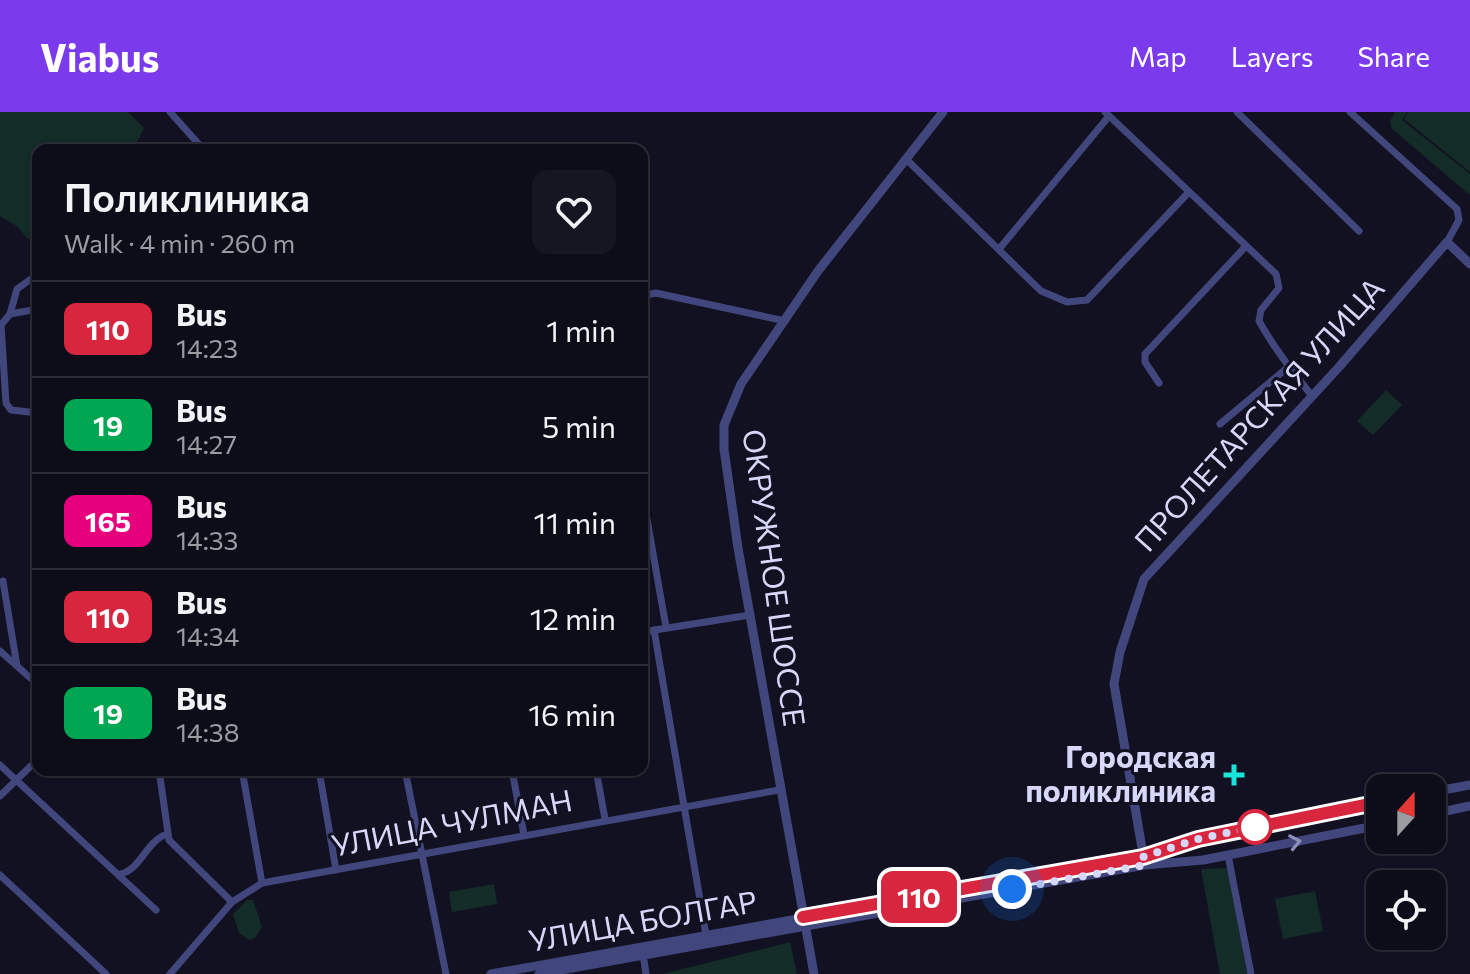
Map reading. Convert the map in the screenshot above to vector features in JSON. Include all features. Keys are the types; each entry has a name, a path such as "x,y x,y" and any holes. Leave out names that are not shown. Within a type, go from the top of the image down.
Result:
{"street":[{"path":"170,112 199,144"},
{"name":"ОКРУЖНОЕ ШОССЕ","path":"814,974 750,615 725,460 724,425 741,384 818,271 943,112"},
{"path":"1237,112 1359,231"},
{"path":"1350,112 1457,209 1459,220 1447,242 1470,264"},
{"path":"1000,248 1107,114 1279,281 1279,288 1259,318 1287,368 1312,396"},
{"path":"906,159 1050,297 1067,302 1087,300 1188,193"},
{"name":"ПРОЛЕТАРСКАЯ УЛИЦА","path":"1144,861 1114,684 1120,652 1140,590 1156,564 1312,396 1447,242"},
{"path":"1159,383 1145,362 1145,354 1246,247"},
{"path":"32,278 17,289 10,314 1,325 5,398 11,410 32,412"},
{"path":"648,295 656,293 785,321"},
{"path":"10,314 32,310"},
{"path":"1220,424 1287,368"},
{"path":"648,525 666,627"},
{"path":"3,581 17,666"},
{"path":"648,631 750,615"},
{"path":"654,630 706,935"},
{"path":"0,651 32,680"},
{"path":"0,765 105,864 121,874 156,910"},
{"path":"0,796 32,765"},
{"path":"160,776 167,834 171,843 232,902"},
{"path":"243,776 262,883"},
{"path":"320,776 336,870"},
{"path":"406,776 446,974"},
{"path":"513,776 524,835"},
{"path":"597,776 605,819"},
{"path":"1446,790 1469,788"},
{"name":"УЛИЦА ЧУЛМАН","path":"170,974 232,902 262,883 779,790"},
{"path":"1144,861 1198,839 1366,805"},
{"path":"1446,811 1470,806"},
{"path":"804,921 1144,861 1203,860 1366,828"},
{"path":"121,874 128,873 153,841 167,834"},
{"path":"1198,839 1203,860"},
{"path":"1228,855 1251,974"},
{"path":"0,875 106,974"},
{"name":"УЛИЦА БОЛГАР","path":"491,974 706,935 804,921"},
{"name":"УЛИЦА БОЛГАР","path":"539,974 804,921"},
{"path":"643,954 646,974"}],"green space":[{"path":"0,112 128,112 144,128 136,144 32,144 32,239 0,216"},
{"path":"1395,112 1407,112 1402,120 1470,174 1470,195 1391,128 1390,121"},
{"path":"1408,112 1470,112 1470,172 1404,119"},
{"path":"1386,390 1402,405 1373,435 1357,421"},
{"path":"1228,868 1247,974 1220,974 1201,869"},
{"path":"494,884 497,904 452,912 449,892"},
{"path":"1315,891 1323,931 1283,939 1275,899"},
{"path":"247,900 253,900 262,927 255,938 249,940 239,933 233,914"},
{"path":"790,942 797,974 662,974"}],"bus line":[{"name":"110","path":"803,917 1143,857 1198,839 1366,805"}],"place":[{"name":"Городская поликлиника","path":"1234,775"}],"route":[{"path":"1012,889 1145,865 1143,857 1198,839 1255,827"}]}
